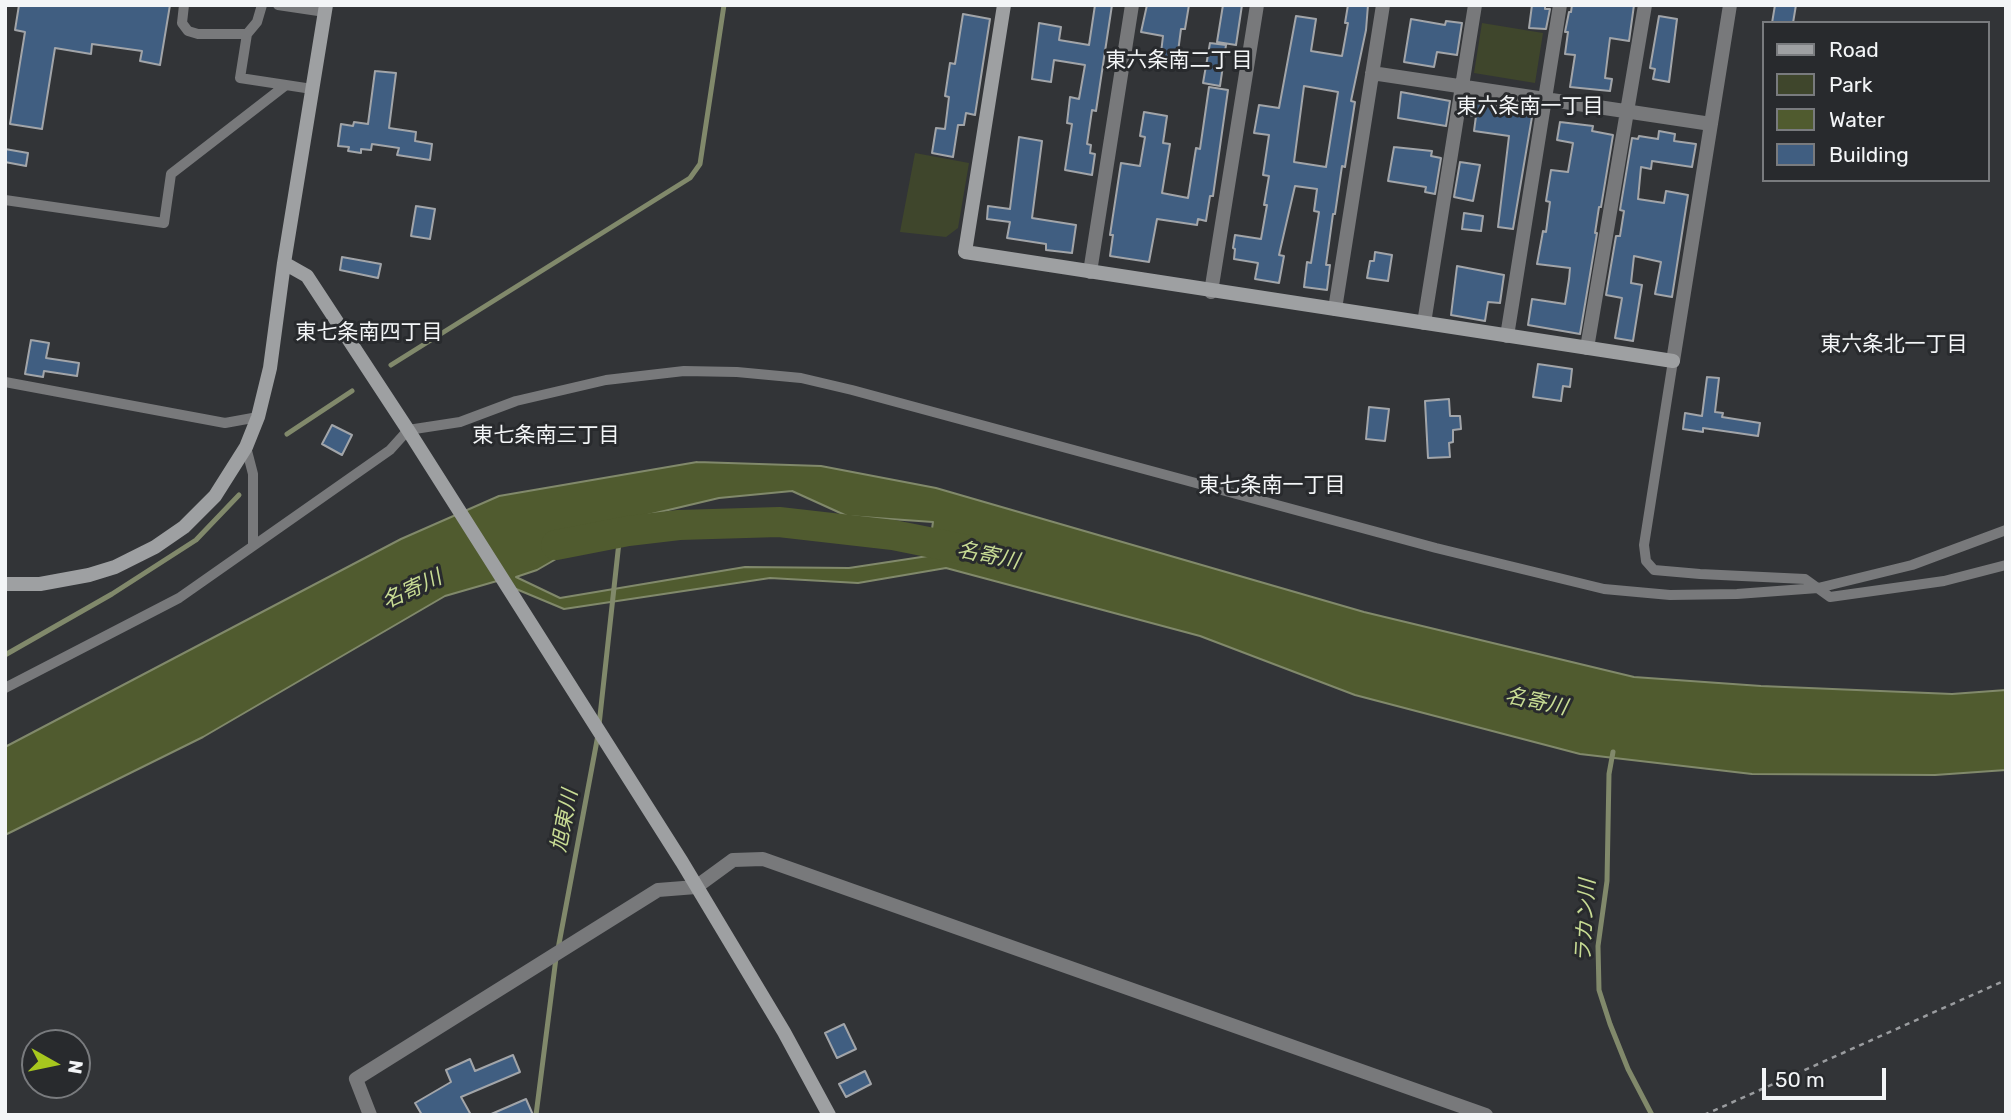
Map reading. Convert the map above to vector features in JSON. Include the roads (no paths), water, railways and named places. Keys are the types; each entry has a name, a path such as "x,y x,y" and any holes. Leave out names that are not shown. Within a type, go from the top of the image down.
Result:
{"street":[{"path":"1004,5 965,252 1211,292 1673,361 1730,5"},
{"path":"1090,272 1132,5"},
{"path":"1211,292 1258,5"},
{"path":"1335,309 1382,5"},
{"path":"1424,323 1475,5"},
{"path":"1507,336 1560,5"},
{"path":"1587,348 1645,5"},
{"path":"5,584 40,584 89,575 115,568 155,547 184,527 215,496 246,447 258,417 270,368 284,262 326,9"},
{"path":"1373,73 1711,124"},
{"path":"284,262 307,276 408,429 682,862 785,1032 829,1115"},
{"path":"370,1115 356,1079 659,890 695,887 733,860 764,859 1486,1115"}],"lane":[{"path":"184,5 183,23 188,31 198,34 247,34"},
{"path":"262,5 257,22 247,34 240,78 312,89"},
{"path":"278,5 326,9"},
{"path":"5,200 164,223 171,174 286,85"},
{"path":"1673,361 1644,545 1646,561 1654,570 1805,579 1830,597 1944,581 2006,565"},
{"path":"5,688 179,598 390,450 408,429 460,422 516,401 606,380 684,371 737,372 801,378 1449,551 1604,589 1670,595 1737,594 1818,588 1912,565 2006,530"},
{"path":"5,382 225,424 258,417"},
{"path":"246,447 253,474 253,545"}],"water":[{"path":"697,462 821,466 936,488 1364,612 1634,677 1761,686 1952,694 2006,690 2006,770 1935,775 1752,774 1580,754 1355,695 1200,636 946,568 858,583 770,578 564,609 497,581 445,596 203,737 5,835 5,747 401,539 499,496","holes":["792,491 847,516 933,522 928,556 849,568 745,567 560,598 516,577 537,570 622,521 719,498"]}],"waterway":[{"path":"391,365 690,178 700,164 724,5"},
{"path":"287,434 352,391"},
{"path":"5,655 112,594 196,540 239,495"},
{"name":"名寄川","path":"556,545 628,531 679,525 779,522 893,535 968,550"},
{"name":"旭東川","path":"599,725 620,533"},
{"name":"旭東川","path":"558,949 598,735"},
{"name":"ラカン川","path":"1613,752 1609,774 1607,881 1598,946 1599,990 1628,1069 1652,1115"},
{"name":"旭東川","path":"536,1115 556,958"}],"district":[{"name":"東六条南二丁目","path":"1179,61"},
{"name":"東六条南一丁目","path":"1530,107"},
{"name":"東七条南四丁目","path":"369,333"},
{"name":"東六条北一丁目","path":"1894,345"},
{"name":"東七条南三丁目","path":"546,436"},
{"name":"東七条南一丁目","path":"1272,486"}]}
